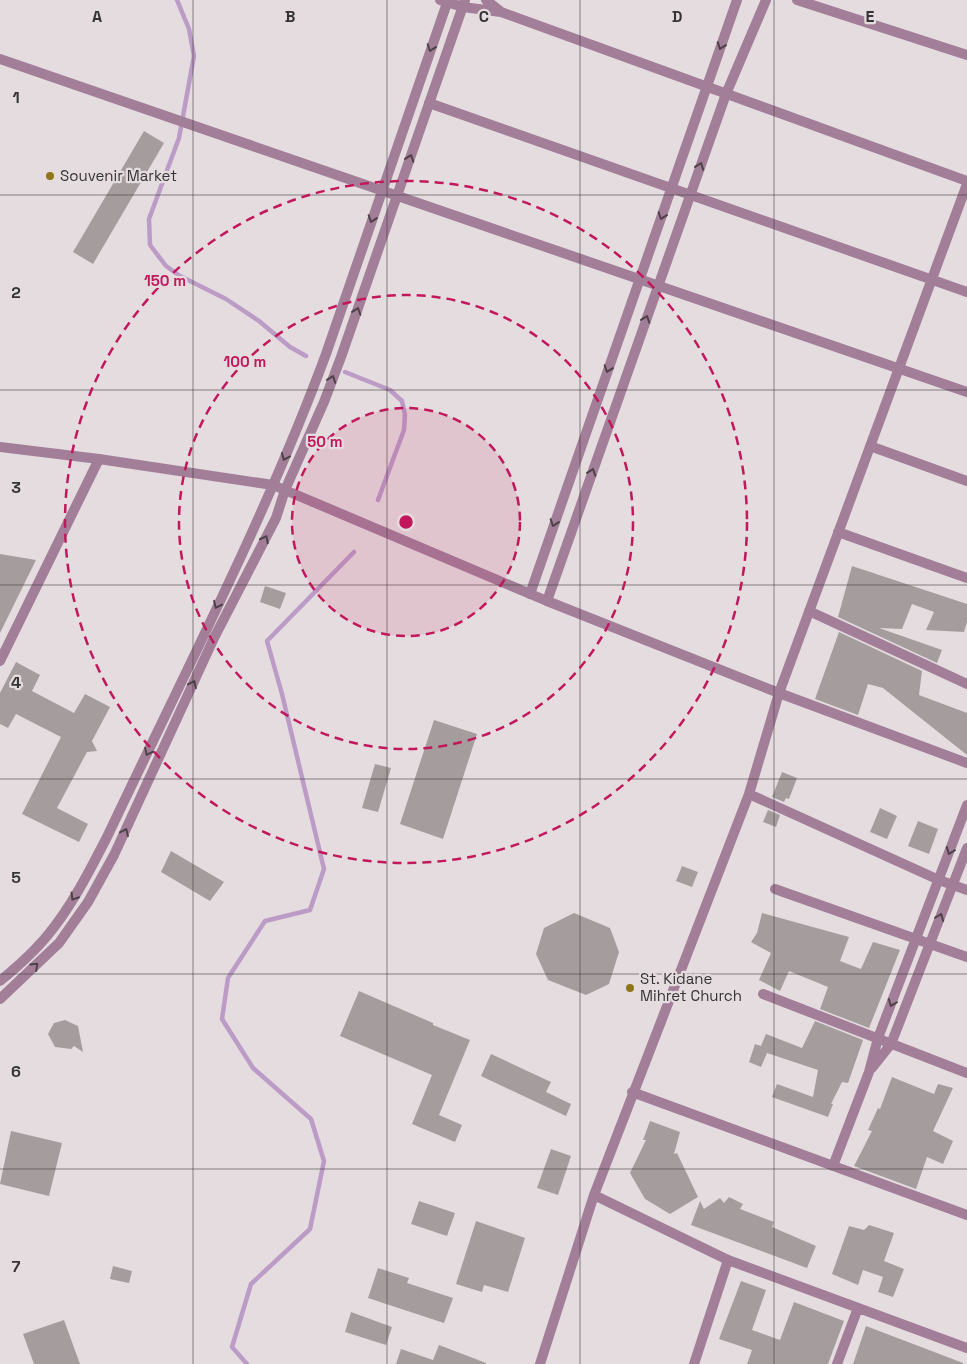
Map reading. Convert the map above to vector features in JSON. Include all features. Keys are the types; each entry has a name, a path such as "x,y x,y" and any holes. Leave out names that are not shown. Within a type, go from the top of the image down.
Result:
{"street":[{"path":"486,0 501,12"},
{"path":"530,594 738,0"},
{"path":"547,601 726,94 766,0"},
{"path":"797,0 967,55"},
{"path":"0,982 24,961 47,936 88,873 136,776 273,485 326,354 445,1 464,3 501,12 967,183 779,693 749,794 632,1092 594,1195 540,1364"},
{"path":"0,999 59,943 88,902 114,855 214,638 276,518 341,357 464,3"},
{"path":"0,59 967,392"},
{"path":"429,103 967,292"},
{"path":"870,446 967,481"},
{"path":"0,448 99,459 273,485 547,601 779,693 967,763"},
{"path":"0,661 99,459"},
{"path":"838,532 967,578"},
{"path":"809,611 967,684"},
{"path":"136,776 148,782"},
{"path":"749,794 939,880 967,890"},
{"path":"833,1166 869,1072 878,1038 967,805"},
{"path":"869,1072 891,1044 967,848"},
{"path":"775,889 967,957"},
{"path":"763,994 967,1073"},
{"path":"632,1092 967,1215"},
{"path":"594,1195 728,1260 967,1348"},
{"path":"694,1364 728,1260"},
{"path":"837,1364 858,1308"}],"building":[{"path":"144,131 164,143 93,264 73,252"},
{"path":"0,554 36,560 0,633"},
{"path":"852,566 967,604 967,622 964,632 926,630 934,612 912,604 902,629 879,628 942,650 937,663 838,617"},
{"path":"265,586 286,593 280,609 260,602"},
{"path":"839,632 922,671 919,695 967,713 967,755 883,688 868,684 858,715 815,699"},
{"path":"16,662 40,675 32,691 74,713 85,694 110,707 92,741 97,751 87,752 57,808 88,824 79,842 22,814 61,737 16,714 8,728 0,724 0,693"},
{"path":"434,720 477,734 443,839 400,824"},
{"path":"375,764 391,768 378,812 362,808"},
{"path":"782,772 797,778 789,799 786,798 784,802 772,797"},
{"path":"880,808 897,816 887,839 870,832"},
{"path":"768,810 780,815 776,827 763,822"},
{"path":"918,821 938,829 929,854 908,846"},
{"path":"171,851 224,882 210,901 161,872"},
{"path":"682,866 698,872 692,887 676,881"},
{"path":"574,913 610,928 619,952 609,984 586,995 548,980 536,954 544,928"},
{"path":"762,913 849,937 840,961 861,969 873,942 900,950 869,1028 820,1009 828,987 789,971 780,991 759,980 771,953 751,942 757,933"},
{"path":"359,991 470,1040 439,1115 462,1125 455,1142 412,1124 432,1075 340,1036"},
{"path":"65,1020 78,1026 83,1052 74,1046 71,1049 55,1047 48,1034 54,1023"},
{"path":"815,1021 863,1040 848,1083 842,1082 831,1104 833,1104 828,1117 772,1097 777,1084 813,1097 818,1070 767,1053 761,1067 749,1062 755,1044 761,1046 766,1034 802,1048"},
{"path":"491,1054 551,1082 546,1092 571,1104 566,1116 481,1076"},
{"path":"892,1077 934,1094 938,1084 953,1088 933,1131 953,1141 943,1164 927,1157 916,1189 854,1166 872,1131 868,1130 878,1108 880,1109"},
{"path":"650,1121 680,1132 674,1154 677,1153 698,1197 670,1214 645,1199 630,1173 646,1140 643,1140"},
{"path":"11,1131 62,1143 49,1196 0,1184"},
{"path":"551,1149 571,1156 558,1195 537,1188"},
{"path":"729,1197 743,1204 740,1209 774,1222 772,1227 816,1246 807,1268 691,1225 700,1201 704,1209 720,1198 724,1203"},
{"path":"419,1201 455,1213 447,1236 411,1224"},
{"path":"476,1221 525,1238 508,1292 484,1285 482,1292 456,1284"},
{"path":"869,1225 894,1233 884,1261 904,1269 893,1297 878,1292 883,1277 863,1270 858,1285 832,1274 849,1226 864,1230"},
{"path":"113,1266 132,1271 129,1283 110,1279"},
{"path":"378,1268 409,1278 407,1283 453,1298 444,1323 368,1298"},
{"path":"741,1281 766,1290 752,1330 780,1340 794,1302 844,1321 828,1364 747,1364 752,1350 719,1339"},
{"path":"351,1312 392,1327 386,1345 345,1332"},
{"path":"64,1320 80,1364 34,1364 23,1334"},
{"path":"866,1326 963,1363 963,1364 853,1364"},
{"path":"439,1345 486,1364 396,1364 401,1349 433,1360"}],"waterway":[{"path":"177,0 189,29 194,56 179,138 149,219 150,245 166,266 180,276 226,299 259,321 290,347 306,356"},
{"path":"345,372 390,390 402,401 405,415 404,430 378,500"},
{"path":"247,1364 232,1347 251,1284 310,1229 324,1161 311,1119 253,1068 222,1019 228,978 265,921 310,910 324,869 282,694 267,641 354,552"}],"place":[{"name":"Souvenir Market","path":"50,176"},
{"name":"St. Kidane Mihret Church","path":"630,988"}]}
